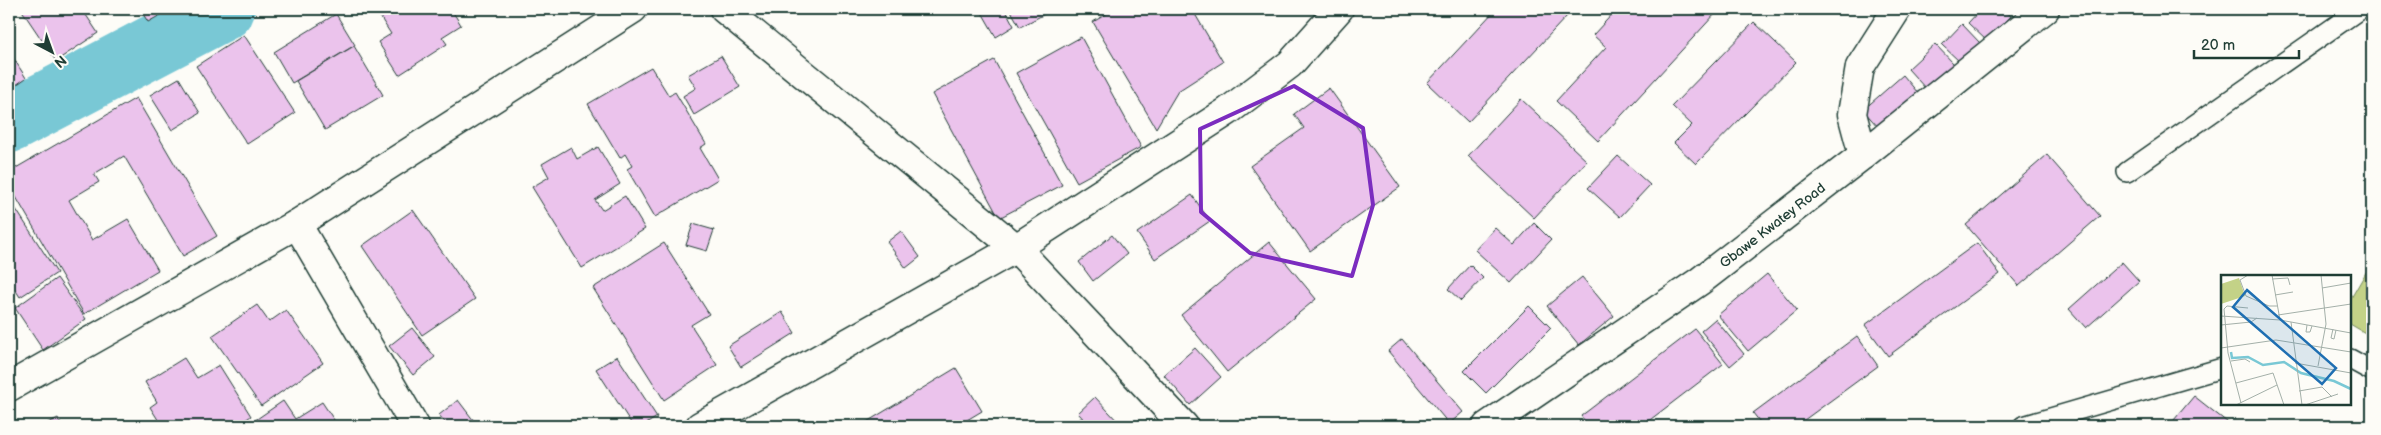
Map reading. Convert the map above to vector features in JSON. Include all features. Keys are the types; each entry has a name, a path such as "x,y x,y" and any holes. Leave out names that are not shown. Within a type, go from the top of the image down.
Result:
{"street":[{"path":"9,387 297,224 632,9"},
{"path":"724,9 1016,248 1184,426"},
{"path":"700,426 1016,248 1228,111 1290,64 1339,9"},
{"path":"1863,155 1852,114 1860,67 1897,9"},
{"name":"Gbawe Kwatey Road","path":"1492,425 1700,281 1863,155 2045,9"},
{"path":"297,224 415,426"}],"lane":[{"path":"2127,172 2360,9"},
{"path":"2351,360 2372,371"},
{"path":"2024,426 2221,368"}],"highlighted area":[{"path":"1294,86 1363,128 1373,205 1352,276 1250,253 1201,212 1200,129"}],"green space":[{"path":"2372,262 2372,337 2351,325 2351,298"}],"building":[{"path":"21,9 82,9 98,33 56,61"},
{"path":"140,9 171,9 148,22"},
{"path":"375,9 451,9 461,25 442,37 447,44 399,75 378,42 391,34"},
{"path":"980,9 1005,9 1014,26 996,37"},
{"path":"1010,9 1054,9 1020,27"},
{"path":"1115,9 1192,9 1223,62 1178,91 1156,128 1093,22"},
{"path":"1496,9 1559,9 1567,16 1468,122 1427,83"},
{"path":"1617,9 1711,9 1716,13 1598,141 1556,101 1606,47 1593,35"},
{"path":"1981,9 2003,9 2011,16 1988,42 1968,23"},
{"path":"336,14 355,45 292,83 274,52"},
{"path":"1754,22 1796,62 1696,164 1674,143 1692,125 1672,106"},
{"path":"1962,24 1980,43 1961,63 1942,45"},
{"path":"244,35 295,113 247,144 196,66"},
{"path":"1081,37 1141,147 1077,182 1016,73"},
{"path":"1935,44 1954,64 1926,89 1908,69"},
{"path":"354,46 383,95 325,130 296,81"},
{"path":"9,51 26,78 9,90"},
{"path":"721,56 740,87 694,115 683,96 696,88 688,75"},
{"path":"994,60 1062,185 999,218 932,94"},
{"path":"651,67 669,96 675,92 706,144 700,148 718,179 655,217 627,169 632,166 625,154 620,158 588,104"},
{"path":"1903,75 1918,93 1879,128 1863,110"},
{"path":"179,78 200,113 172,130 150,95"},
{"path":"1329,88 1400,187 1310,251 1250,166 1304,128 1294,114"},
{"path":"136,98 217,236 183,256 124,156 94,174 99,182 69,200 92,240 128,219 158,270 84,314 9,185 9,172"},
{"path":"1521,99 1587,161 1534,218 1468,156"},
{"path":"571,147 577,159 598,147 620,184 595,200 602,210 625,196 645,229 582,268 532,187 549,177 542,164"},
{"path":"2047,155 2100,216 2019,286 1966,225"},
{"path":"1618,156 1650,185 1620,217 1588,188"},
{"path":"1192,195 1210,221 1155,259 1137,233"},
{"path":"12,203 57,273 20,297 9,280 9,205"},
{"path":"413,210 475,299 422,335 362,246"},
{"path":"1534,223 1551,240 1511,283 1475,250 1495,228 1514,245"},
{"path":"693,224 714,230 707,251 686,245"},
{"path":"901,231 920,257 906,268 887,242"},
{"path":"1112,235 1127,254 1093,281 1079,262"},
{"path":"1269,242 1316,299 1227,372 1181,315"},
{"path":"664,243 709,314 691,325 717,365 664,400 593,288"},
{"path":"1977,243 2000,274 1888,356 1865,325"},
{"path":"2122,262 2139,281 2086,328 2069,309"},
{"path":"1470,265 1483,278 1461,301 1448,289"},
{"path":"1767,274 1797,310 1748,351 1718,315"},
{"path":"1582,277 1614,316 1579,345 1547,306"},
{"path":"57,278 86,319 43,350 15,308"},
{"path":"257,305 269,322 286,310 323,363 261,406 212,336"},
{"path":"1529,306 1551,328 1486,393 1464,371"},
{"path":"782,312 795,333 741,367 728,346"},
{"path":"1715,319 1744,354 1730,366 1701,331"},
{"path":"412,328 435,357 413,375 389,346"},
{"path":"1695,329 1723,364 1642,426 1589,426 1581,416"},
{"path":"1857,336 1878,366 1796,426 1763,426 1753,413"},
{"path":"1402,339 1463,412 1449,424 1388,351"},
{"path":"1195,348 1221,377 1190,405 1164,375"},
{"path":"617,356 657,417 643,426 633,426 596,369"},
{"path":"184,358 197,378 219,365 251,416 241,423 243,426 162,426 150,407 157,402 145,382"},
{"path":"956,368 982,411 957,426 860,426"},
{"path":"2194,396 2232,426 2169,426"},
{"path":"1095,397 1122,426 1090,426 1078,413"},
{"path":"458,400 474,421 468,426 448,426 439,415"},
{"path":"283,401 295,419 322,402 336,423 331,426 257,426 254,421"},
{"path":"58,418 62,426 42,426"},
{"path":"1081,418 1089,426 1071,426"}],"waterway":[{"path":"9,122 224,9"}]}
